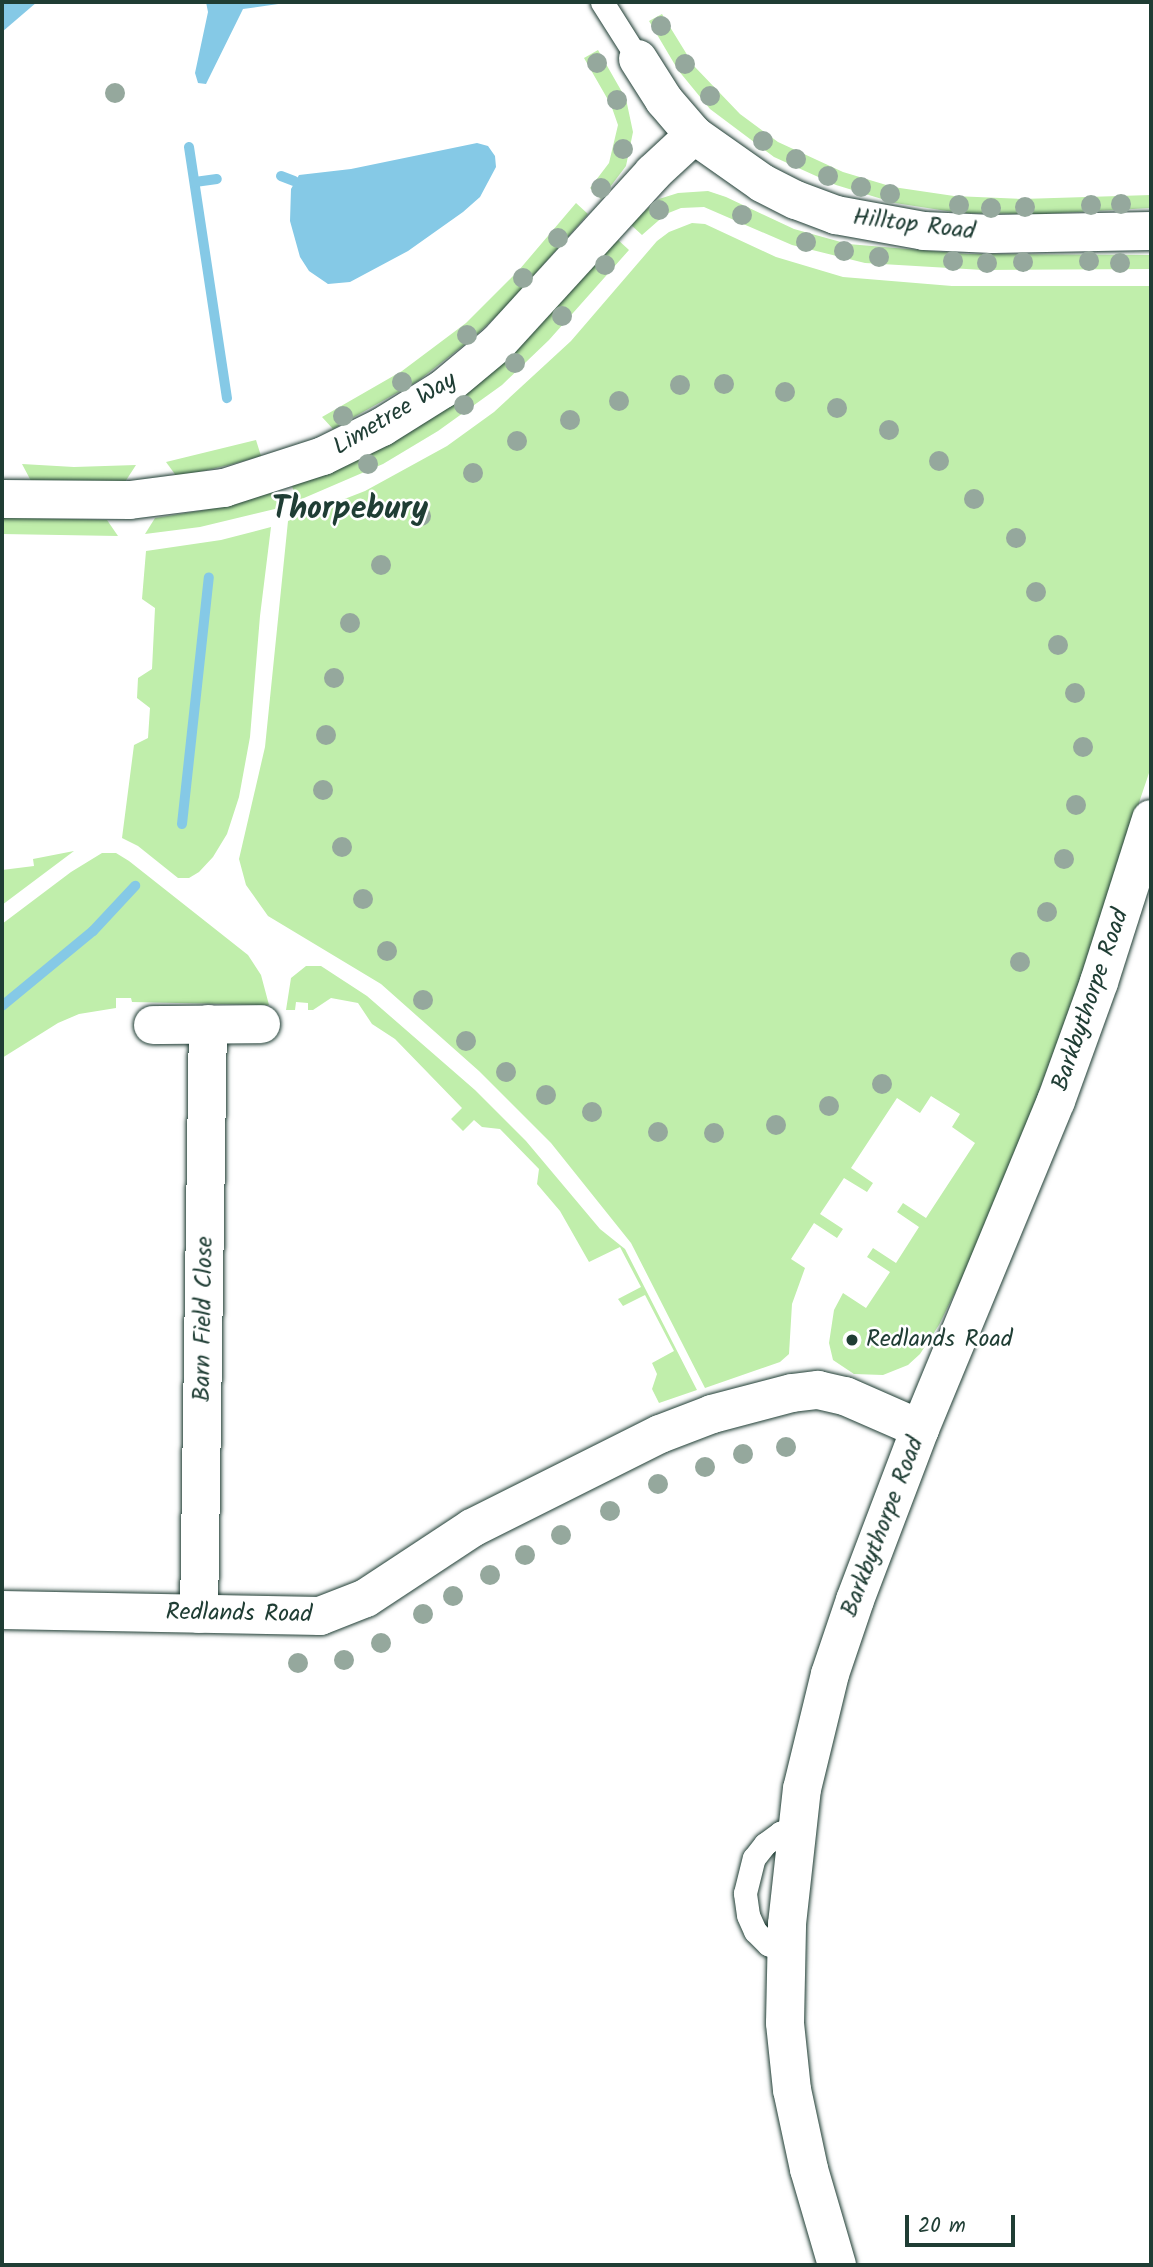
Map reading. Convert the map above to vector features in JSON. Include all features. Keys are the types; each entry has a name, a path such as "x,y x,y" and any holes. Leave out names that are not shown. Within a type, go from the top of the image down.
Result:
{"street":[{"name":"Hilltop Road","path":"638,59 664,100 694,135 728,162 796,200 878,225 924,231 993,234 1151,231"},
{"name":"Limetree Way","path":"2,499 131,500 224,488 323,456 383,427 443,389 498,344 653,173 694,135"},
{"name":"Barkbythorpe Road","path":"836,2265 809,2169 792,2090 785,2023 785,1951 802,1789 830,1674 920,1429 1056,1101 1099,982 1151,819"},
{"name":"Barn Field Close","path":"199,1614 208,1024"},
{"path":"153,1025 261,1024"},
{"name":"Redlands Road","path":"2,1610 320,1616 349,1606 472,1528 610,1458 672,1429 752,1403 818,1390 845,1396 920,1429"}],"lane":[{"name":"Hilltop Road","path":"602,2 638,59"}],"green space":[{"path":"662,14 694,66 740,114 778,142 843,172 893,187 954,196 1022,199 1151,195 1151,208 1040,214 960,213 895,203 836,185 774,157 710,109 678,70 649,21"},
{"path":"598,50 626,99 633,132 626,166 601,199 590,188 609,163 618,125 611,105 584,58"},
{"path":"708,191 794,229 848,244 967,254 1151,255 1151,269 983,270 865,263 792,245 704,207 681,208 666,214 642,235 630,224 659,199 678,193"},
{"path":"576,203 588,214 504,309 473,338 418,381 333,429 322,417 402,371 466,323 519,270"},
{"path":"692,223 705,224 776,257 843,277 952,286 1151,286 1151,767 1071,1005 1034,1105 968,1266 939,1325 920,1354 908,1365 883,1375 854,1374 833,1360 829,1343 834,1310 843,1293 866,1308 890,1272 867,1257 873,1248 896,1263 919,1227 897,1212 903,1203 926,1218 975,1143 952,1127 960,1114 931,1096 920,1113 897,1098 851,1168 873,1183 867,1192 844,1178 820,1214 843,1229 837,1238 814,1223 791,1259 805,1268 792,1304 789,1354 780,1362 705,1388 631,1243 551,1143 479,1071 381,984 268,916 246,885 239,859 265,747 288,521 365,491 447,446 494,412 571,341 657,241 669,232"},
{"path":"617,239 629,250 549,340 502,385 438,431 383,464 297,501 292,486 512,355"},
{"path":"256,440 261,456 229,465 177,477 166,462"},
{"path":"22,464 74,467 136,465 125,482 31,481"},
{"path":"273,492 279,508 200,527 145,534 155,518 205,510"},
{"path":"2,517 107,520 118,536 2,534"},
{"path":"271,527 250,737 239,797 227,834 213,857 189,878 178,878 138,846 122,838 134,745 148,738 150,708 137,698 138,678 152,669 155,608 142,599 146,551 221,540"},
{"path":"74,851 2,905 2,870 34,866 33,859"},
{"path":"102,853 116,853 129,861 248,955 261,975 269,1005 132,1002 131,998 116,998 116,1008 79,1014 58,1023 2,1058 2,924 71,872"},
{"path":"306,966 321,966 367,996 475,1090 526,1141 600,1229 625,1249 697,1390 659,1403 652,1389 657,1374 652,1363 674,1351 645,1295 623,1306 618,1299 641,1287 620,1247 589,1262 560,1211 537,1184 539,1169 500,1129 482,1127 474,1120 463,1131 451,1119 462,1108 395,1039 372,1024 358,1003 331,998 313,1010 308,1010 308,1003 296,1002 295,1010 286,1010 291,978"}],"water":[{"path":"2,2 37,2 2,32"},
{"path":"206,2 292,2 243,9 206,84 198,83 195,73 208,12"},
{"path":"477,143 488,146 495,156 496,167 480,197 463,212 408,251 350,282 328,284 309,271 300,257 290,221 291,189 299,175 351,169"}],"waterway":[{"path":"189,147 227,398"},
{"path":"281,176 294,181"},
{"path":"195,182 217,179"},
{"path":"182,824 209,577"},
{"path":"2,1006 93,931 135,886"}],"place":[{"name":"Redlands Road","path":"852,1340"}],"district":[{"name":"Thorpebury","path":"350,510"}]}
